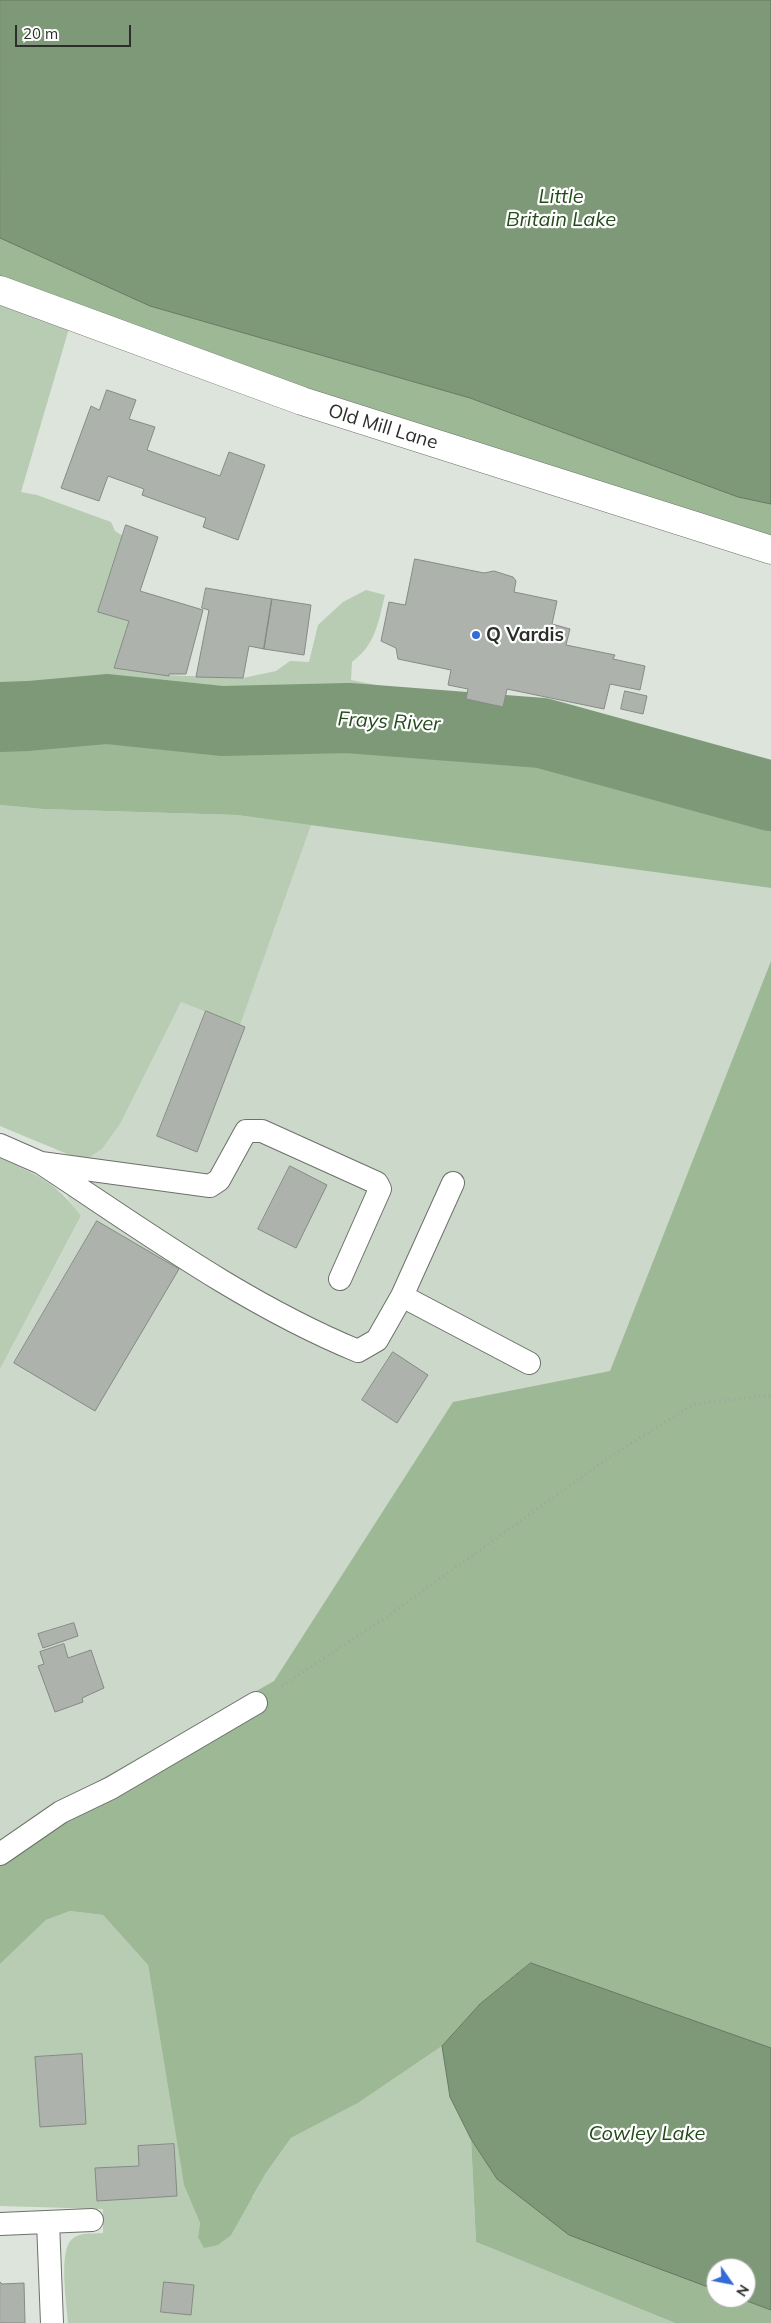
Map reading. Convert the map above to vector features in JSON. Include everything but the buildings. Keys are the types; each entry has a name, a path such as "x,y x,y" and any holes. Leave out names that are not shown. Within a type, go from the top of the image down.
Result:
{"street":[{"name":"Old Mill Lane","path":"0,290 302,401 771,550"}],"lane":[{"path":"41,1163 210,1186 219,1180 246,1131 262,1131 377,1183 380,1190 340,1279"},
{"path":"0,1145 41,1163 209,1274 288,1319 358,1351 377,1340 402,1296 453,1183"},
{"path":"402,1296 529,1362"},
{"path":"0,1854 61,1812 111,1788 256,1703"},
{"path":"0,2224 92,2220"},
{"path":"48,2222 52,2323"}],"path":[{"path":"256,1703 385,1618 614,1454 694,1404 771,1395"}],"shaded area":[{"path":"0,238 150,306 470,398 738,497 771,504 771,543 300,395 0,285"},
{"path":"0,299 70,325 21,492 37,495 111,522 115,531 123,536 99,612 129,621 114,668 163,675 243,678 276,671 290,661 309,662 318,625 343,602 366,590 385,595 375,632 366,648 352,662 351,680 446,699 443,710 103,692 0,693"},
{"path":"101,719 231,728 343,725 542,735 771,799 771,888 237,815 43,809 0,805 0,723"},
{"path":"0,805 43,809 237,815 311,825 240,1025 181,1002 120,1124 102,1149 84,1161 0,1126"},
{"path":"311,825 771,888 771,961 610,1372 453,1403 274,1681 45,1811 0,1845 0,1369 81,1217 67,1197 84,1161 102,1149 120,1124 181,1002 240,1024"},
{"path":"771,961 771,2048 531,1963 480,2004 442,2046 358,2103 291,2138 266,2173 231,2235 218,2245 204,2248 198,2237 200,2223 184,2185 148,1965 103,1915 70,1911 46,1920 0,1964 0,1845 45,1811 274,1681 453,1402 610,1371"},
{"path":"0,1158 24,1169 54,1187 81,1216 0,1369"},
{"path":"70,1911 103,1915 148,1965 184,2184 200,2223 198,2237 253,2197 266,2173 291,2138 358,2103 442,2046 450,2097 471,2139 476,2242 675,2323 68,2323 64,2266 68,2245 72,2239 79,2235 103,2233 103,2209 0,2206 0,1964 46,1920"},
{"path":"471,2139 497,2179 706,2285 706,2308 756,2308 756,2304 771,2310 771,2323 675,2323 476,2242"}],"water":[{"name":"Little Britain Lake","path":"0,0 771,0 771,504 738,497 470,398 150,306 0,238"},
{"name":"Cowley Lake","path":"531,1963 771,2048 771,2310 756,2304 756,2258 706,2258 706,2286 569,2235 497,2179 471,2139 450,2097 442,2046 480,2004"}],"waterway":[{"name":"Frays River","path":"0,717 107,709 222,721 348,718 542,733 771,796"}],"place":[{"name":"Q Vardis","path":"476,635"}]}
